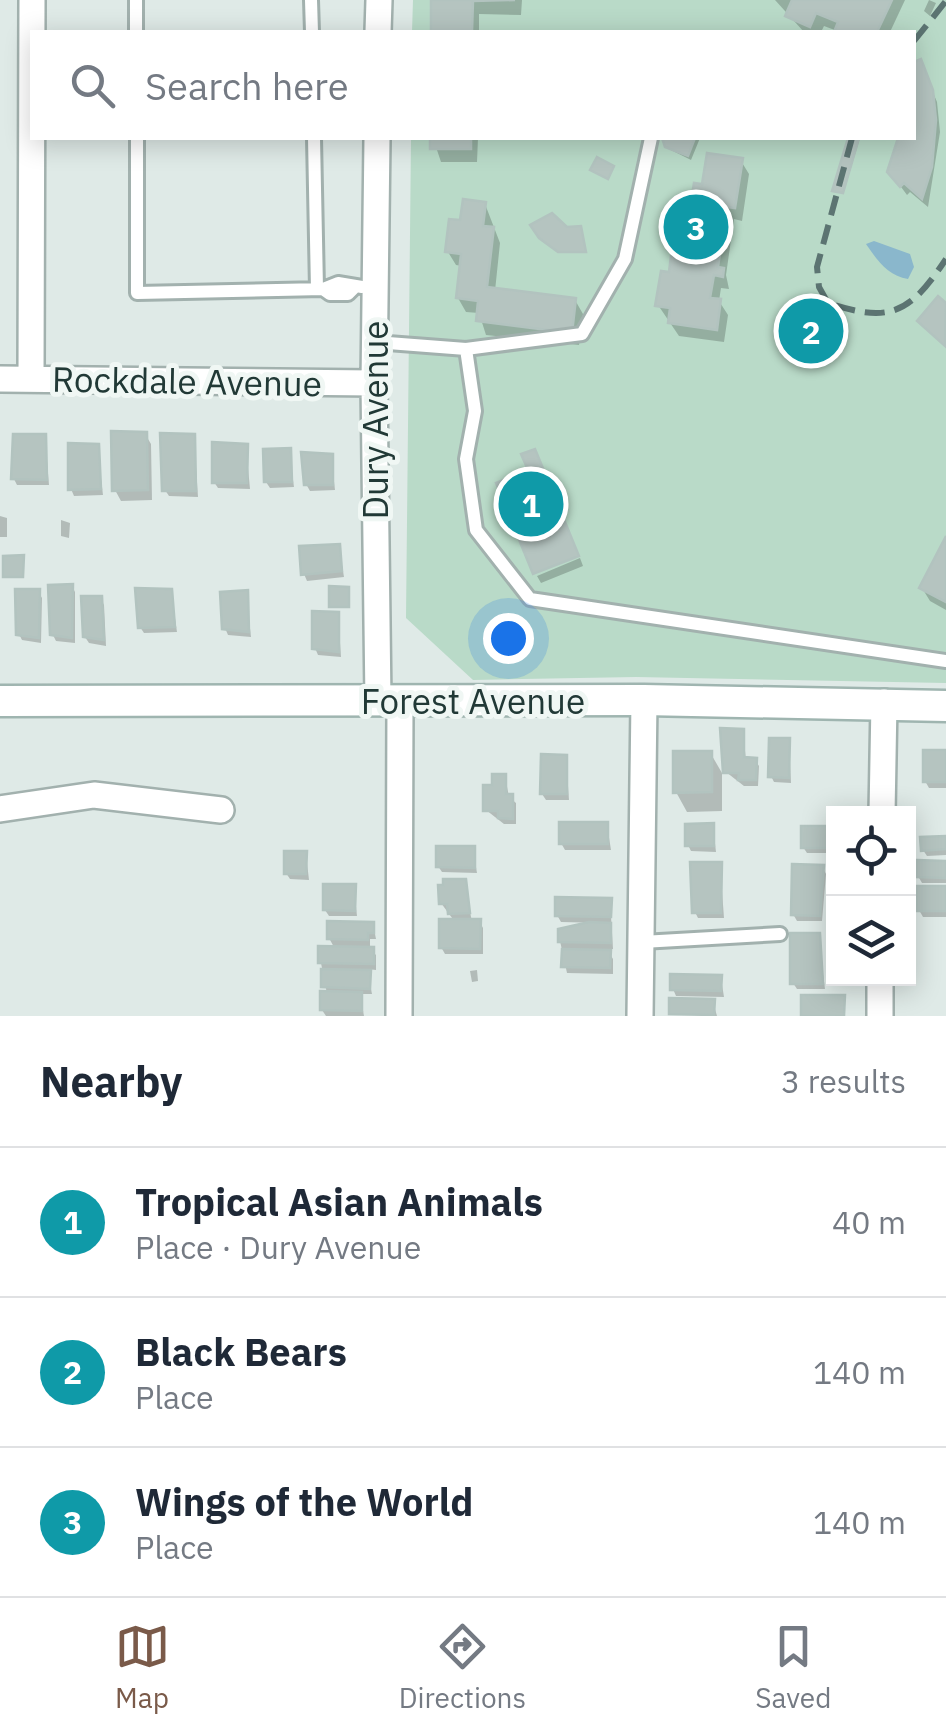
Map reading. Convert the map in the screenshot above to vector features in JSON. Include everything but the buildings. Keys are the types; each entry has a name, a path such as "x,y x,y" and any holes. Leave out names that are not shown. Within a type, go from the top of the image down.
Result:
{"street":[{"path":"32,0 32,30"},
{"path":"378,30 379,0"},
{"path":"31,379 32,140"},
{"name":"Dury Avenue","path":"377,140 365,288 375,342 399,1016"},
{"name":"Rockdale Avenue","path":"0,380 374,382"},
{"path":"640,1016 644,700"},
{"name":"Forest Avenue","path":"0,701 644,700 946,706"},
{"path":"882,806 884,702"},
{"path":"0,809 94,795 220,810"},
{"path":"880,986 880,1016"}],"lane":[{"path":"136,0 136,30"},
{"path":"311,0 312,30"},
{"path":"136,140 137,293 320,289 348,294 365,288"},
{"path":"314,140 320,289"},
{"path":"375,342 466,348 582,334 624,259 652,140"},
{"path":"466,348 475,411 466,459 476,530 530,599 946,661"},
{"path":"642,942 780,934"}],"green space":[{"path":"413,0 946,0 946,683 636,677 473,680 406,618 411,140 916,140 916,30 412,30"}],"water":[{"path":"874,241 910,254 914,267 908,279 895,275 879,261 866,244"}],"railway":[{"path":"916,38 946,1"},
{"path":"851,140 817,267 819,287 828,303 868,313 897,309 921,292 946,259"}],"place":[{"name":"Wings of the World","path":"696,227"},
{"name":"Black Bears","path":"811,331"},
{"name":"Tropical Asian Animals","path":"531,504"}]}
